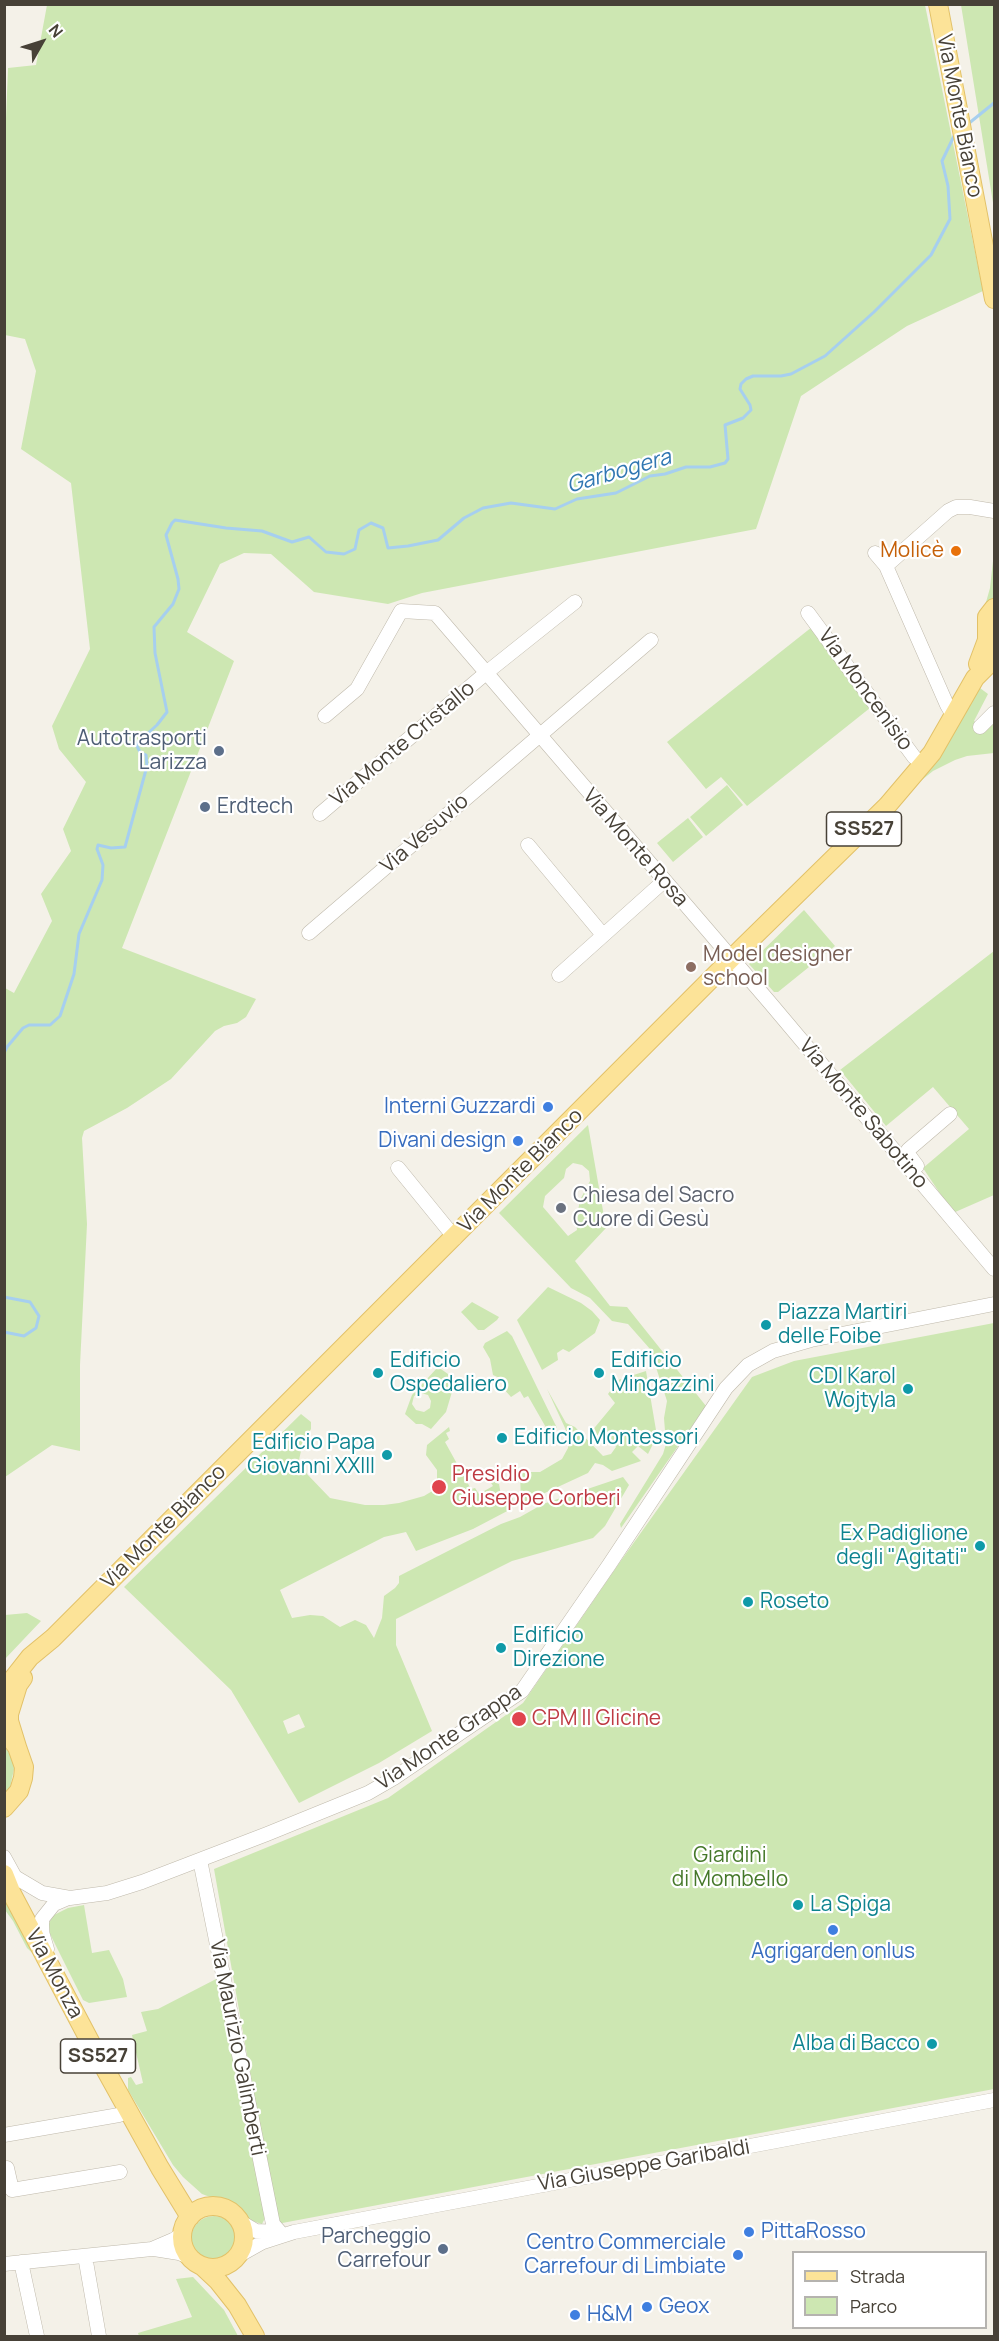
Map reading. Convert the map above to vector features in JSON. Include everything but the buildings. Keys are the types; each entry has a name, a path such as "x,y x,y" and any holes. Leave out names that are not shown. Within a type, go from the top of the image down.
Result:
{"main road":[{"name":"Via Monte Bianco","path":"938,4 994,299"},
{"name":"Via Monte Bianco","path":"4,1690 23,1664 47,1644 455,1238 731,959 878,816 923,764 954,717 974,680 991,632 987,617 994,608"},
{"name":"Via Monte Bianco","path":"974,680 986,667 994,651"},
{"name":"Via Monte Bianco","path":"17,1747 9,1721 13,1699 18,1685 47,1644"},
{"name":"SS527","path":"4,1731 17,1747 24,1767 19,1791 7,1806"},
{"name":"Via Monza","path":"4,1874 187,2223"},
{"name":"Via Monza","path":"142,2135 179,2183 211,2207"},
{"path":"237,2305 231,2271 244,2239 239,2221 227,2210 211,2207 199,2210 187,2223 183,2244 195,2261 237,2305 255,2337"},
{"path":"195,2261 216,2268 235,2259"}],"street":[{"path":"886,566 948,511 956,507 994,511"},
{"path":"875,553 886,566 954,717"},
{"path":"486,673 575,602"},
{"name":"Via Monte Rosa","path":"325,716 357,689 401,611 435,613 731,959"},
{"name":"Via Moncenisio","path":"808,613 914,757 923,764"},
{"path":"540,736 651,640"},
{"name":"Via Monte Cristallo","path":"320,814 486,673"},
{"path":"936,676 942,685 954,690 962,690 974,680"},
{"path":"980,727 994,713"},
{"name":"Via Vesuvio","path":"309,933 540,736"},
{"path":"528,845 603,936"},
{"path":"559,975 664,881"},
{"name":"Via Monte Sabotino","path":"731,959 994,1269"},
{"path":"936,1202 927,1180 908,1151 950,1114"},
{"path":"398,1168 455,1238"},
{"name":"Via Monte Grappa","path":"4,1857 15,1877 42,1893 70,1898 107,1893 200,1860 368,1792 394,1778 522,1690 609,1565 726,1389 738,1374 757,1358 811,1340 994,1304"},
{"name":"Via Maurizio Galimberti","path":"200,1860 273,2224 287,2232"},
{"name":"Via Monte Grappa","path":"56,1977 41,1925 50,1908 70,1898"},
{"name":"Via Giuseppe Garibaldi","path":"235,2259 263,2242 287,2232 994,2100"},
{"path":"4,2135 119,2115 129,2111"},
{"path":"4,2169 7,2169 12,2190 120,2172"},
{"name":"Via Giuseppe Garibaldi","path":"239,2221 256,2231 287,2232"},
{"path":"152,2249 173,2240 187,2223"},
{"path":"4,2264 152,2249 179,2253 195,2261"},
{"path":"85,2256 99,2337"},
{"path":"21,2262 37,2337"}],"green space":[{"path":"47,5 925,5 983,291 907,326 801,396 756,529 422,593 388,604 314,592 271,554 244,553 220,564 187,632 234,661 122,948 256,999 246,1017 215,1031 171,1079 127,1108 84,1131 82,1138 87,1224 80,1365 80,1451 52,1445 5,1477 5,988 14,993 52,921 41,894 71,851 63,829 86,782 59,749 52,726 90,649 71,483 21,449 36,371 25,339 5,335 4,169 8,68 36,65"},
{"path":"961,5 994,5 994,209"},
{"path":"994,552 994,600 983,613 990,588"},
{"path":"812,627 875,704 747,806 721,777 706,789 667,742"},
{"path":"980,688 988,694 974,721 979,725 994,719 994,753 967,756 955,760 933,771 913,787 944,745"},
{"path":"727,785 743,805 706,836 690,817"},
{"path":"688,818 703,837 673,862 657,843"},
{"path":"804,910 835,946 778,992 774,992 749,964"},
{"path":"994,951 994,1195 953,1213 923,1168 969,1129 933,1087 886,1126 840,1070"},
{"path":"588,1125 606,1228 575,1261 610,1306 627,1307 706,1406 621,1528 620,1524 663,1454 666,1444 664,1418 667,1401 650,1349 628,1324 612,1321 590,1298 571,1288 499,1213","holes":["573,1163 582,1165 589,1171 590,1181 580,1200 576,1221 577,1230 568,1236 543,1207 545,1196 564,1178 566,1169"]},
{"path":"548,1287 581,1303 600,1320 595,1333 569,1352 563,1349 557,1353 558,1360 542,1370 517,1320"},
{"path":"472,1302 499,1317 484,1330 478,1330 461,1312"},
{"name":"Giardini di Mombello","path":"994,1323 994,2089 277,2224 214,1869 388,1798 523,1703 752,1377 794,1361"},
{"path":"507,1331 512,1336 557,1428 548,1431 528,1396 524,1398 520,1391 511,1397 502,1387 506,1381 493,1375 490,1359 483,1347 485,1343"},
{"path":"438,1367 448,1374 454,1385 446,1412 431,1429 422,1424 416,1424 405,1414 412,1395","holes":["421,1393 428,1395 431,1401 430,1408 424,1412 416,1410 412,1404 414,1396"]},
{"path":"646,1371 657,1436 648,1454 638,1446 632,1452 641,1461 612,1471 595,1463 588,1473 521,1504 520,1472 540,1472 562,1459 568,1448 569,1440 565,1428 547,1389 566,1423 575,1427 603,1456 611,1454 616,1447 612,1439 603,1446 591,1432 615,1403 608,1394 618,1380"},
{"path":"301,1414 311,1422 311,1429 303,1442 299,1460 307,1474 330,1498 365,1505 384,1505 424,1496 434,1490 437,1483 437,1470 426,1455 427,1445 449,1427 450,1431 446,1433 449,1439 445,1442 471,1489 475,1488 479,1494 493,1486 488,1478 499,1484 501,1495 513,1498 513,1508 473,1529 416,1551 406,1532 384,1537 280,1590 292,1618 310,1615 323,1616 340,1627 355,1620 366,1625 374,1638 382,1618 384,1596 399,1583 399,1576 543,1504 623,1477 629,1485 605,1526 593,1538 512,1561 396,1619 396,1645 432,1731 379,1763 299,1803 231,1690 124,1587","holes":["299,1714 305,1727 288,1734 283,1721"]},
{"path":"27,1613 41,1621 5,1659 5,1615"},
{"path":"4,1744 13,1760 14,1769 10,1788 4,1796"},
{"path":"4,1892 43,1963 27,1948 5,1910"},
{"path":"84,1905 92,1953 109,1950 123,1979 127,1997 89,2003 83,2000 50,1934 49,1924 52,1916 68,1908"},
{"path":"218,1978 265,2218 262,2224 246,2219 229,2204 202,2194 183,2177 173,2165 128,2090 128,2078 131,2077 136,2085 143,2083 132,2035 147,2031 141,2012 158,2009"},
{"path":"214,2216 230,2223 237,2239 230,2255 214,2262 198,2255 191,2239 198,2223"},
{"path":"193,2277 224,2310 238,2336 139,2336 138,2333 192,2317 176,2279"}],"waterway":[{"name":"Garbogera","path":"968,124 994,103"},
{"name":"Garbogera","path":"4,1053 23,1028 29,1025 50,1025 60,1016 74,974 79,934 102,880 103,865 97,849 98,845 111,848 125,847 147,766 146,755 140,752 136,744 157,725 167,712 155,653 154,627 173,604 179,589 166,535 175,520 262,531 292,542 309,537 326,552 344,554 355,549 359,530 371,523 383,528 388,548 408,546 438,540 464,518 483,508 511,503 555,509 577,499 616,493 650,476 686,467 710,467 725,463 728,459 725,425 743,418 751,410 740,389 741,384 753,376 791,374 825,356 874,312 931,255 950,219 948,186 942,161 955,134"},
{"name":"Garbogera","path":"4,1297 30,1302 39,1316 36,1328 24,1336 4,1332"}],"place":[{"name":"Molicè","path":"956,551"},
{"name":"Autotrasporti Larizza","path":"219,751"},
{"name":"Erdtech","path":"205,807"},
{"name":"Model designer school","path":"691,967"},
{"name":"Interni Guzzardi","path":"548,1107"},
{"name":"Divani design","path":"518,1141"},
{"name":"Chiesa del Sacro Cuore di Gesù","path":"561,1208"},
{"name":"Piazza Martiri delle Foibe","path":"766,1325"},
{"name":"Edificio Ospedaliero","path":"378,1373"},
{"name":"Edificio Mingazzini","path":"599,1373"},
{"name":"CDI Karol Wojtyla","path":"908,1389"},
{"name":"Edificio Montessori","path":"502,1438"},
{"name":"Edificio Papa Giovanni XXIII","path":"387,1455"},
{"name":"Presidio Giuseppe Corberi","path":"439,1487"},
{"name":"Ex Padiglione degli \"Agitati\"","path":"980,1546"},
{"name":"Roseto","path":"748,1602"},
{"name":"Edificio Direzione","path":"501,1648"},
{"name":"CPM Il Glicine","path":"519,1719"},
{"name":"La Spiga","path":"798,1905"},
{"name":"Agrigarden onlus","path":"833,1930"},
{"name":"Alba di Bacco","path":"932,2044"},
{"name":"PittaRosso","path":"749,2232"},
{"name":"Parcheggio Carrefour","path":"443,2249"},
{"name":"Centro Commerciale Carrefour di Limbiate","path":"738,2255"},
{"name":"Geox","path":"647,2307"},
{"name":"H&M","path":"575,2315"}]}
